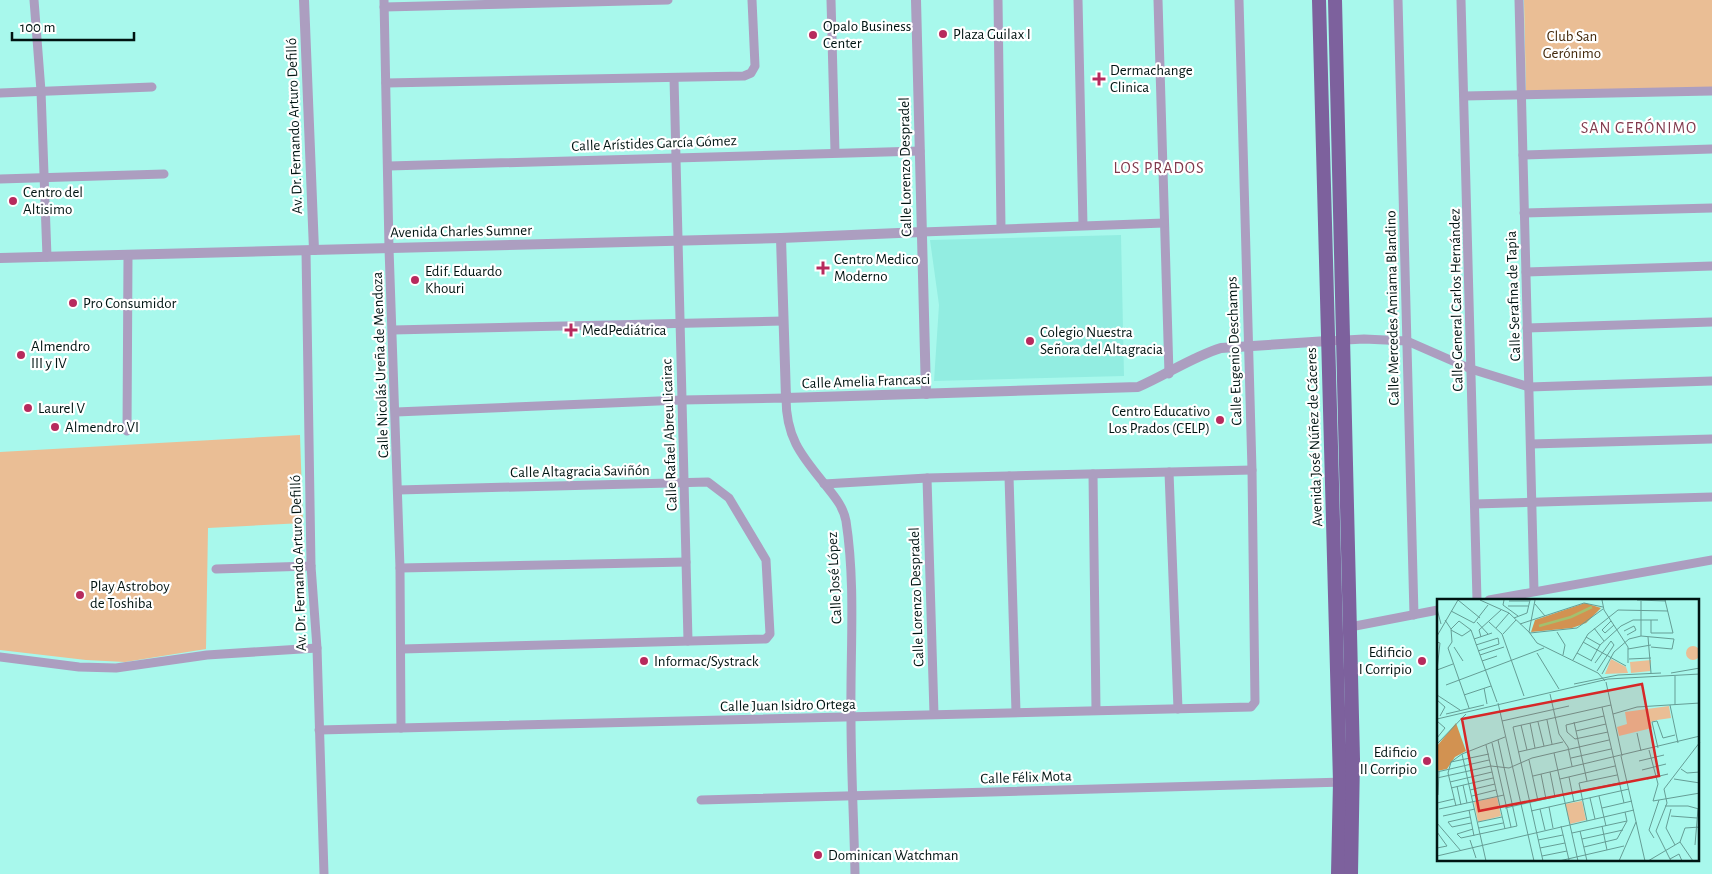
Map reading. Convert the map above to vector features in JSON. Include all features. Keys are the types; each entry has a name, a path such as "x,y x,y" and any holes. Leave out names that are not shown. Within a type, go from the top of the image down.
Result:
{"main road":[{"name":"Avenida José Núñez de Cáceres","path":"1319,0 1328,341 1351,874"},
{"name":"Avenida José Núñez de Cáceres","path":"1335,0 1350,627 1346,782 1338,874"}],"street":[{"path":"34,0 41,91 47,257"},
{"name":"Av. Dr. Fernando Arturo Defilló","path":"304,0 310,251 311,566 317,648 324,874"},
{"path":"384,3 668,0"},
{"path":"386,83 744,76 751,73 755,66 752,0"},
{"path":"831,0 835,152"},
{"name":"Calle Lorenzo Despradel","path":"916,0 926,394"},
{"path":"998,0 1001,228"},
{"path":"1078,0 1084,225"},
{"path":"1158,0 1168,374"},
{"name":"Calle Eugenio Deschamps","path":"1239,0 1252,470 1255,702"},
{"name":"Calle Mercedes Amiama Blandino","path":"1398,0 1414,615"},
{"name":"Calle General Carlos Hernández","path":"1461,0 1478,599"},
{"name":"Calle Serafina de Tapia","path":"1519,0 1534,591"},
{"name":"Calle Nicolás Ureña de Mendoza","path":"384,3 389,166 389,248 396,412 402,648 401,728"},
{"name":"Calle Rafael Abreu Licairac","path":"674,78 688,641"},
{"path":"0,93 152,87"},
{"path":"1464,96 1712,91"},
{"path":"1523,155 1712,149"},
{"name":"Calle Arístides García Gómez","path":"389,166 675,156 920,151"},
{"path":"0,179 164,174"},
{"path":"1524,213 1712,208"},
{"path":"922,232 1164,223"},
{"name":"Avenida Charles Sumner","path":"0,258 678,241 922,232"},
{"name":"Calle José López","path":"781,238 788,429 796,446 824,484 838,499 845,518 851,558 853,617 851,717 855,874"},
{"path":"127,431 128,256"},
{"path":"1526,272 1712,266"},
{"path":"393,330 680,325 783,321"},
{"path":"1527,328 1712,322"},
{"path":"1328,341 1364,339 1407,341 1471,369 1529,387 1712,381"},
{"name":"Calle Amelia Francasci","path":"396,412 682,400 1138,387 1168,374 1206,353 1234,346 1328,341"},
{"path":"1530,444 1712,439"},
{"path":"824,484 927,478 1252,470"},
{"path":"1169,472 1178,709"},
{"path":"1093,474 1096,710"},
{"path":"1008,476 1016,712"},
{"name":"Calle Lorenzo Despradel","path":"927,478 934,714"},
{"name":"Calle Altagracia Saviñón","path":"398,490 708,482 729,498 763,551 768,570 770,634 766,639 688,641"},
{"path":"1475,504 1712,497"},
{"path":"1494,599 1712,560"},
{"path":"400,568 686,562"},
{"path":"216,570 311,566"},
{"path":"1350,627 1437,610"},
{"path":"402,648 688,641"},
{"path":"0,656 80,667 116,668 207,655 317,648"},
{"name":"Calle Juan Isidro Ortega","path":"319,730 1251,707 1255,702"},
{"name":"Calle Félix Mota","path":"701,800 1346,782"}],"shaded area":[{"name":"Colegio Nuestra Señora del Altagracia","path":"1121,235 1124,376 934,381 939,305 930,240"}],"green space":[{"name":"Club San Gerónimo","path":"1524,0 1712,0 1712,87 1526,92"},
{"path":"300,435 303,523 208,528 206,649 125,662 86,660 0,650 0,452"}],"place":[{"name":"Plaza Guilax I","path":"943,34"},
{"name":"Opalo Business Center","path":"813,35"},
{"name":"Dermachange Clinica","path":"1099,79"},
{"name":"Centro del Altisimo","path":"13,201"},
{"name":"Centro Medico Moderno","path":"823,268"},
{"name":"Edif. Eduardo Khouri","path":"415,280"},
{"name":"Pro Consumidor","path":"73,303"},
{"name":"MedPediátrica","path":"571,330"},
{"name":"Colegio Nuestra Señora del Altagracia","path":"1030,341"},
{"name":"Almendro III y IV","path":"21,355"},
{"name":"Laurel V","path":"28,408"},
{"name":"Centro Educativo Los Prados (CELP)","path":"1220,420"},
{"name":"Almendro VI","path":"55,427"},
{"name":"Play Astroboy de Toshiba","path":"80,595"},
{"name":"Informac/Systrack","path":"644,661"},
{"name":"Edificio I Corripio","path":"1422,661"},
{"name":"Edificio II Corripio","path":"1427,761"},
{"name":"Dominican Watchman","path":"818,855"}],"district":[{"name":"SAN GERÓNIMO","path":"1639,127"},
{"name":"LOS PRADOS","path":"1159,167"}]}
